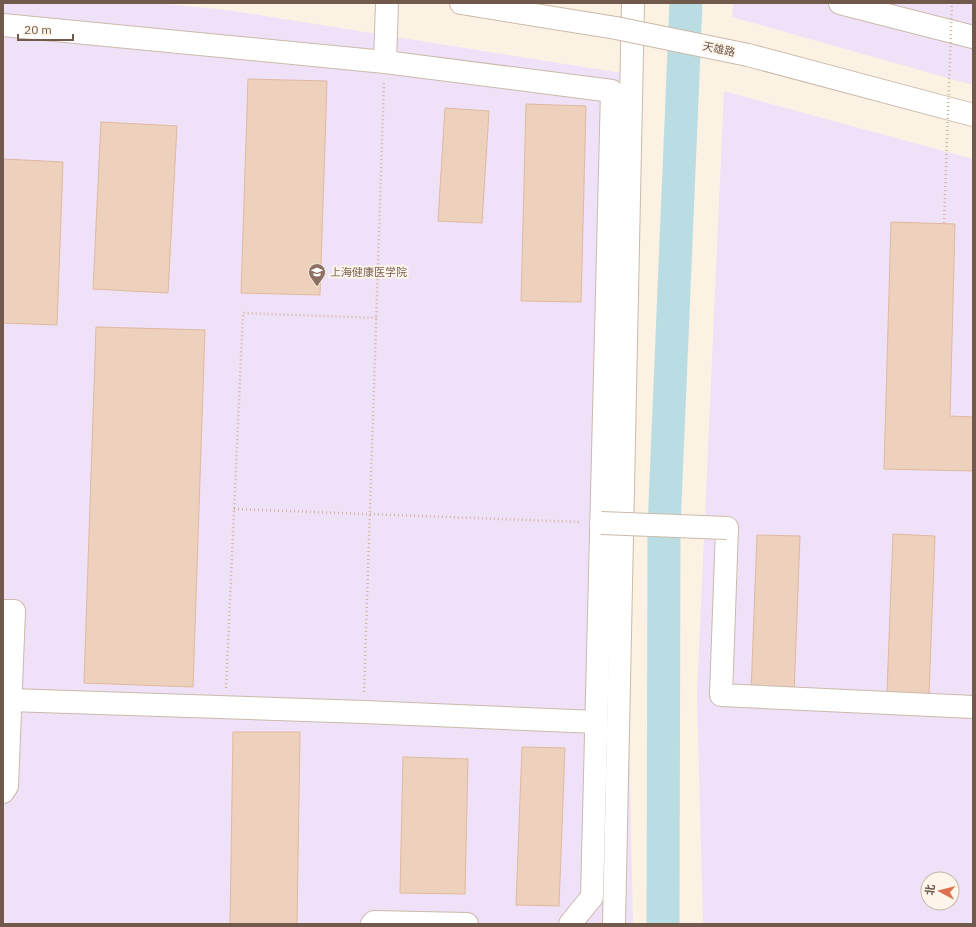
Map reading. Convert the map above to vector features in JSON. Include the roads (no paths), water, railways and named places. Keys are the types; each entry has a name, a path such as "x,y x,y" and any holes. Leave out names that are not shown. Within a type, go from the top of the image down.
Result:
{"street":[{"path":"385,62 387,3"},
{"name":"天雄路","path":"461,3 616,28 748,55 973,115"},
{"path":"614,924 633,3"},
{"path":"840,3 973,37"},
{"path":"3,25 385,62 612,91 592,897 570,924"},
{"path":"601,523 727,528 721,695 973,707"},
{"path":"3,611 14,611 7,786 3,792"},
{"path":"10,700 364,712 596,722"},
{"path":"372,924 374,922 467,924"}],"waterway":[{"path":"663,924 664,529 686,3"}],"place":[{"name":"上海健康医学院","path":"317,287"}]}
